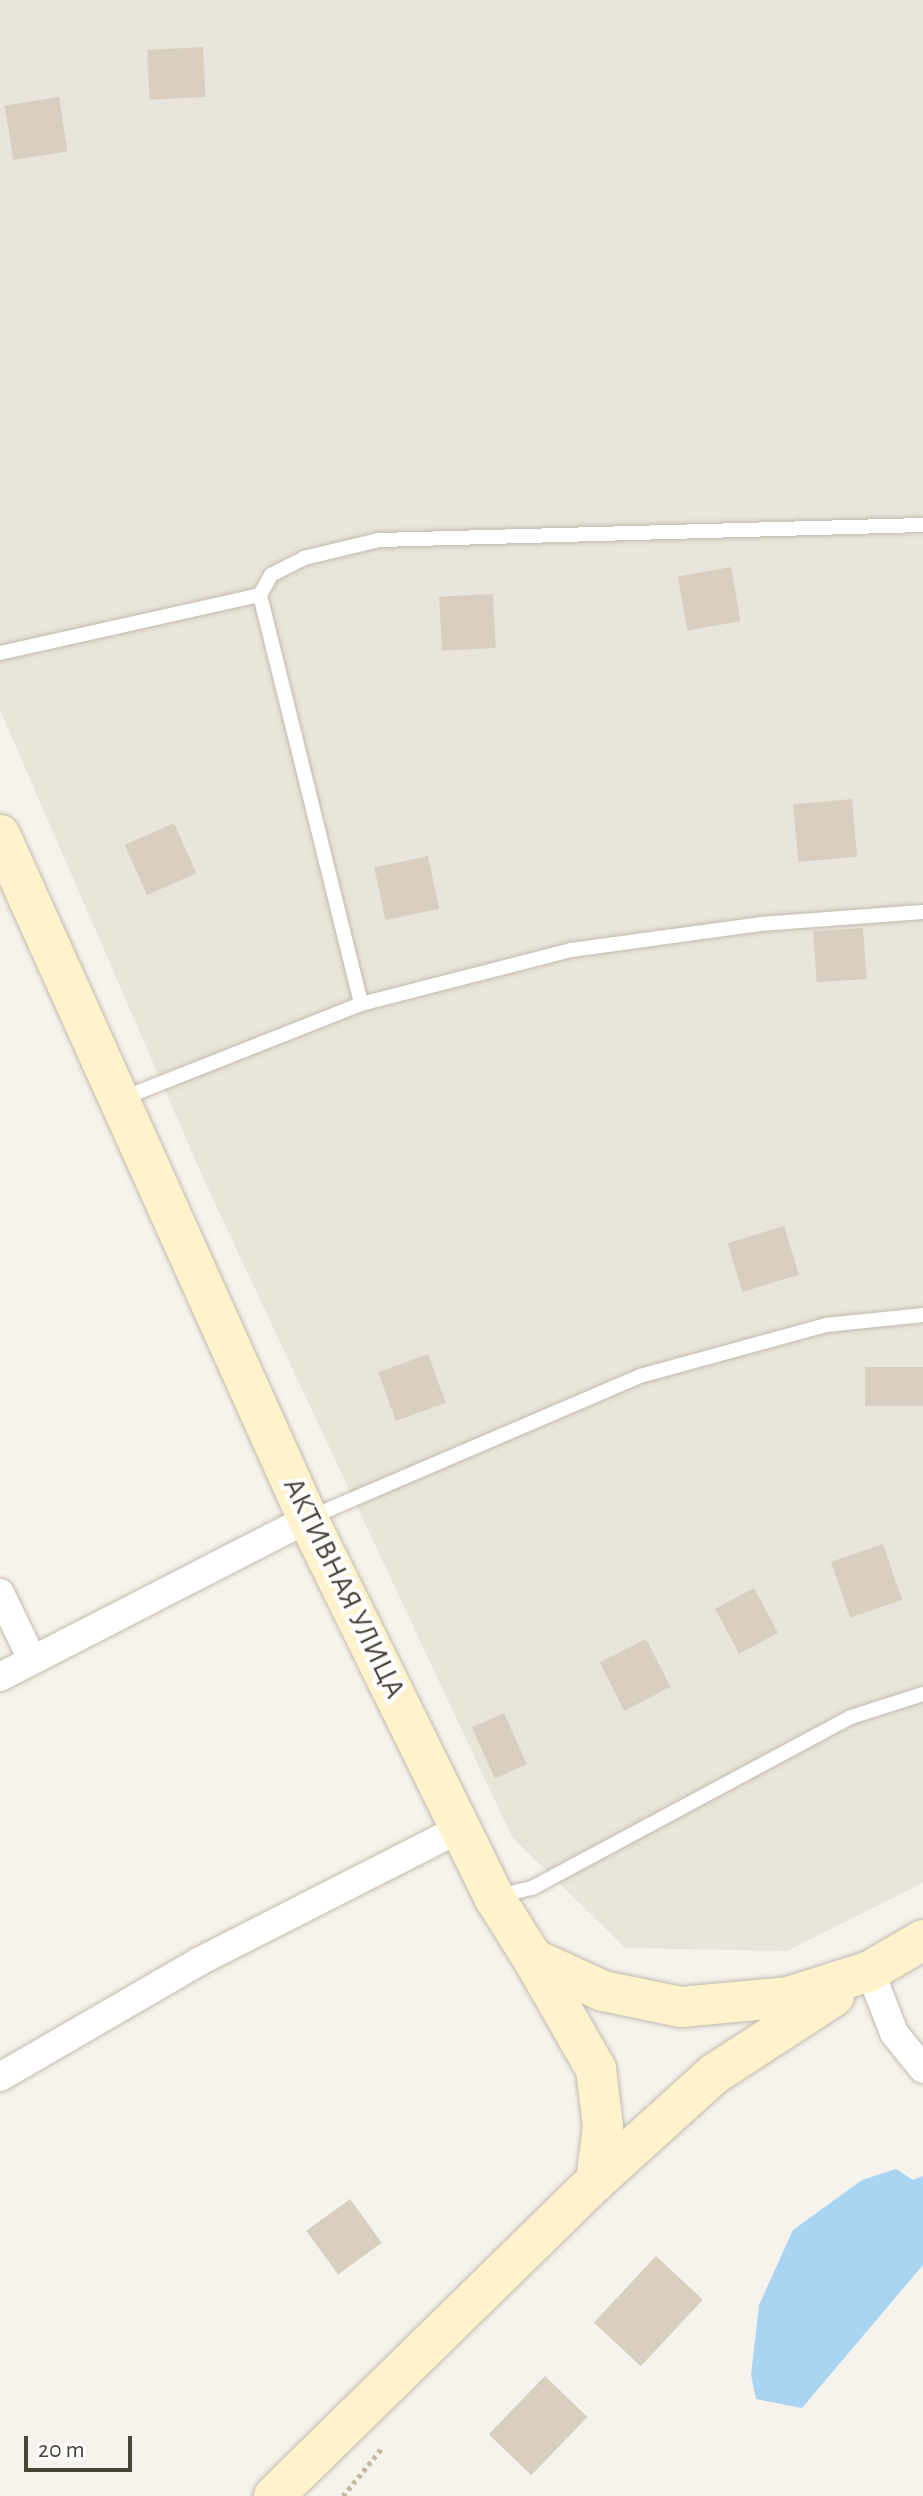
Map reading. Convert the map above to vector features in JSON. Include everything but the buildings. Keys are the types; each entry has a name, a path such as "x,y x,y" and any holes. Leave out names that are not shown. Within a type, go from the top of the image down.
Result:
{"main road":[{"name":"АКТИВНАЯ УЛИЦА","path":"0,835 117,1101 308,1519 494,1897 596,2069 603,2127 596,2181"},
{"path":"274,2496 596,2181 714,2074 870,1971 923,1940"},
{"path":"533,1959 603,1991 681,2007 788,1997 870,1971"}],"street":[{"path":"0,1677 31,1657 308,1519"},
{"path":"0,1593 31,1657"},
{"path":"0,2077 198,1962 461,1828"},
{"path":"870,1971 894,2033 923,2069"}],"lane":[{"path":"361,1004 260,595 271,575 304,558 379,540 923,525"},
{"path":"0,653 260,595"},
{"path":"117,1101 361,1004 571,950 760,924 923,912"},
{"path":"308,1519 640,1376 826,1325 923,1315"},
{"path":"494,1897 532,1888 851,1717 923,1694"}],"shaded area":[{"path":"0,0 923,0 923,1883 787,1951 625,1948 512,1837 204,1180 0,710"}],"water":[{"path":"896,2169 913,2180 923,2176 923,2265 802,2408 756,2399 751,2375 759,2305 793,2230 862,2180"}]}
